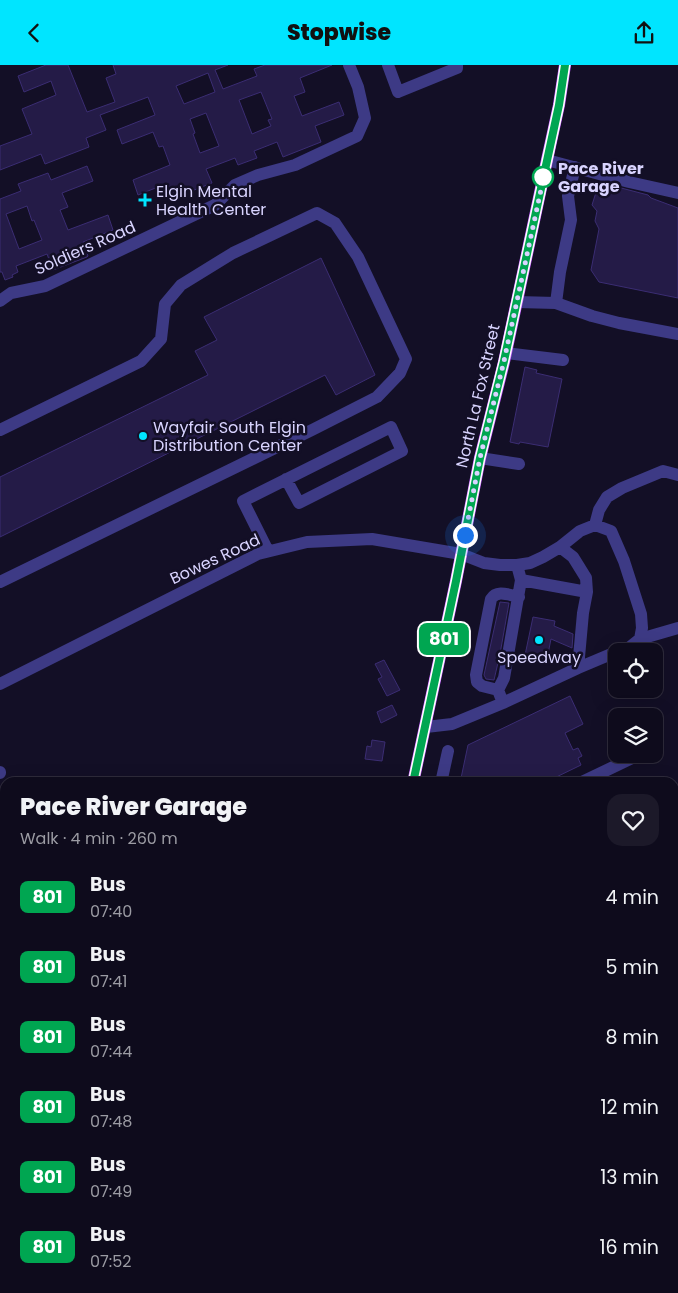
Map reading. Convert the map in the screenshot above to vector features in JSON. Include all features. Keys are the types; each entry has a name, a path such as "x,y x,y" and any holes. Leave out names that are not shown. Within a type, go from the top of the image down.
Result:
{"main road":[{"name":"North La Fox Street","path":"414,777 480,458 506,353 559,105 565,65"}],"street":[{"name":"Soldiers Road","path":"0,301 11,293 45,287 215,205 235,185 258,175 295,165 357,136 365,117 358,87 349,65"},
{"path":"388,65 398,92 457,68 457,65"},
{"path":"547,160 678,193"},
{"path":"556,303 570,221 568,196 575,167"},
{"path":"0,429 141,361 161,339 165,304 181,285 233,253 317,213 335,223 358,257 406,359 400,373 377,397 0,582"},
{"path":"517,302 556,303 619,323 678,334"},
{"path":"506,353 563,360"},
{"path":"268,551 243,501 286,479 391,427 402,451 299,503 286,479"},
{"path":"480,458 519,464"},
{"path":"595,525 598,510 607,497 622,488 663,471 678,475"},
{"path":"503,703 498,690 504,678 521,580 517,565 530,563 560,547 580,531 595,525 611,531 624,561 641,614 642,628 640,639"},
{"name":"Bowes Road","path":"0,684 258,554 307,542 372,539 461,554 484,563 517,565"},
{"path":"560,547 573,557 586,578 587,592 583,613 578,668"},
{"path":"521,580 587,592"},
{"path":"498,690 482,686 477,682 476,675 491,599 493,595 498,593 518,597"},
{"path":"635,643 640,639 678,628"},
{"path":"426,727 452,724 608,656"},
{"path":"442,777 448,751"},
{"path":"592,777 622,763"}],"building":[{"path":"46,65 68,65 87,112 115,102 106,78 116,74 113,65 228,65 215,70 223,89 257,76 254,69 265,65 332,65 300,78 305,92 294,96 302,116 339,102 344,115 315,126 321,142 283,157 277,142 254,151 257,158 238,165 235,158 206,169 212,183 174,198 168,183 138,195 133,180 170,165 163,146 159,147 153,132 122,144 117,130 155,115 148,97 100,115 106,130 86,138 89,147 45,164 41,154 0,170 0,146 32,134 22,109 56,95 51,81 24,92 18,76","holes":["208,73 215,92 184,104 176,86","261,92 272,119 268,120 271,126 252,134 239,100","206,113 219,146 200,153 190,119"]},
{"path":"87,166 93,181 62,193 68,207 60,210 68,230 108,215 113,230 83,242 87,257 53,270 47,254 16,266 18,272 12,275 13,277 5,280 2,272 0,272 0,199 21,191 18,184 48,173 51,180","holes":["27,206 32,221 34,220 42,240 19,249 6,214"]},
{"path":"602,183 648,195 651,198 678,208 678,298 599,282 591,270 599,229 595,221 597,211 592,205 598,186"},
{"name":"Wayfair South Elgin Distribution Center","path":"321,258 375,375 336,395 325,375 0,537 0,477 208,375 195,351 217,340 204,317"},
{"path":"525,367 537,370 536,373 562,379 548,447 510,442"},
{"name":"Speedway","path":"500,602 509,603 500,654 494,680 486,679 484,675"},
{"name":"Speedway","path":"533,617 555,621 554,626 573,634 572,648 551,639 546,664 524,660"},
{"path":"384,660 400,690 387,696 378,679 382,677 375,664"},
{"path":"570,696 583,724 565,733 573,750 578,748 582,756 578,758 581,765 556,777 461,777 468,745"},
{"path":"392,705 397,715 381,723 377,712"},
{"path":"372,740 385,742 382,761 365,759 367,746 371,747"}],"bus line":[{"name":"801","path":"414,777 480,458 504,361 559,105 565,65"}],"place":[{"name":"Pace River Garage","path":"543,177"},
{"name":"Elgin Mental Health Center","path":"145,200"},
{"name":"Wayfair South Elgin Distribution Center","path":"143,436"},
{"name":"Speedway","path":"539,640"}],"route":[{"path":"465,535 480,458 504,361 543,177"}]}
